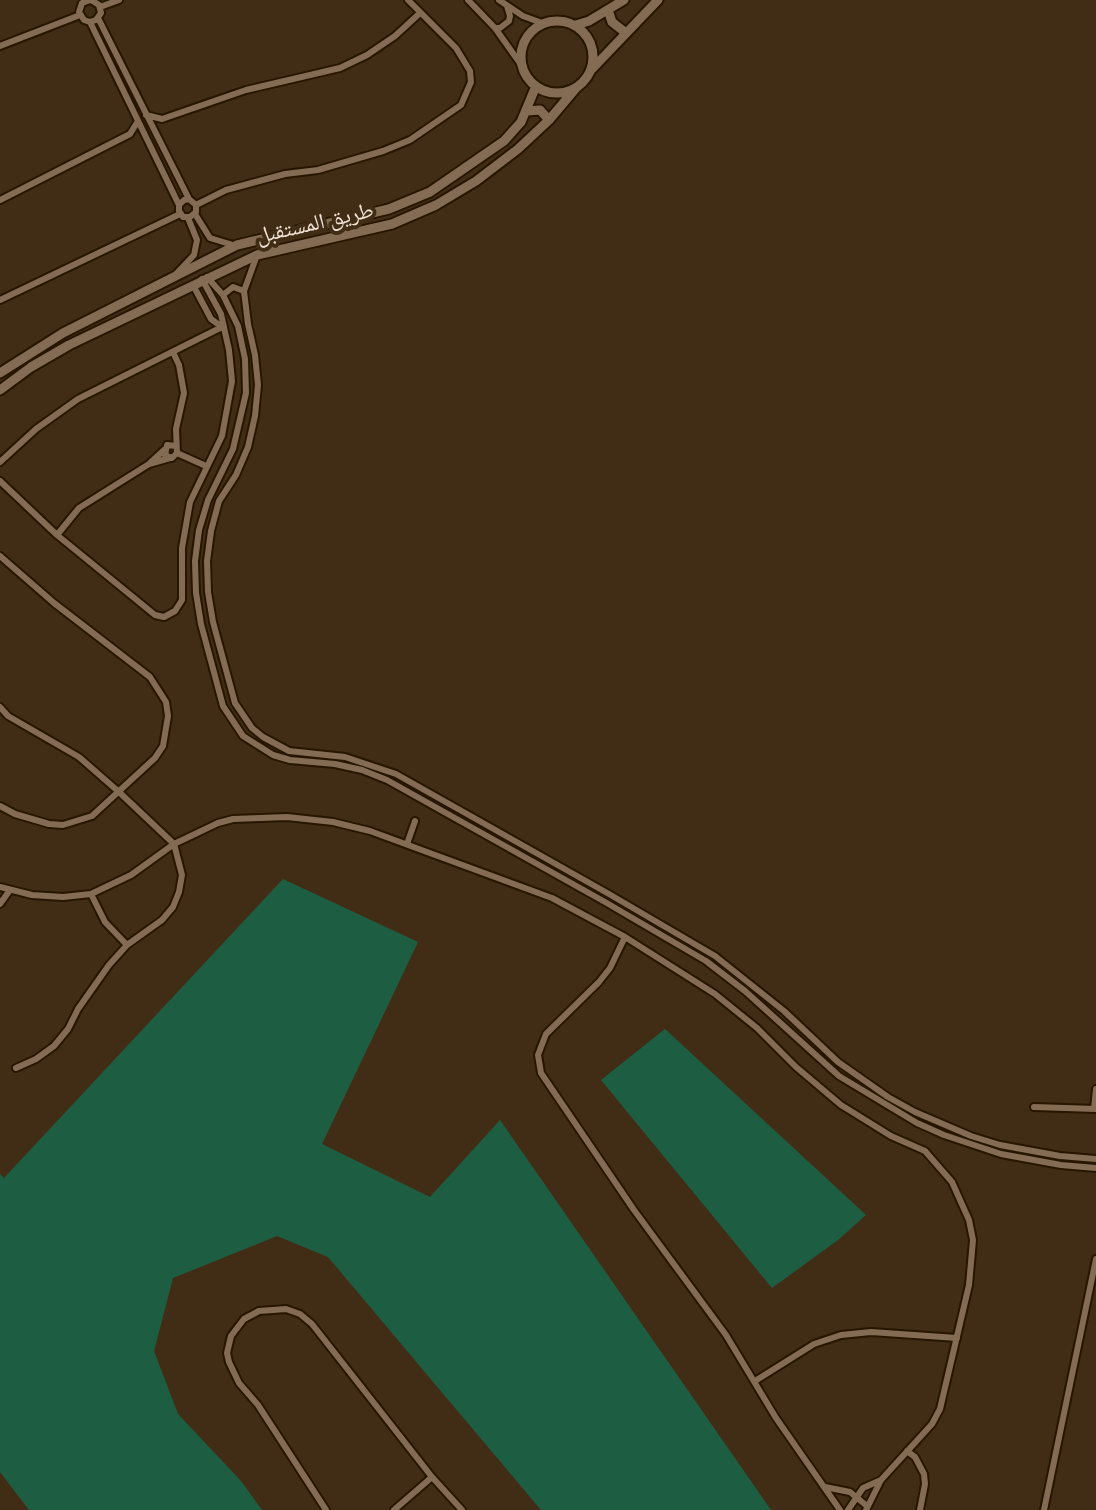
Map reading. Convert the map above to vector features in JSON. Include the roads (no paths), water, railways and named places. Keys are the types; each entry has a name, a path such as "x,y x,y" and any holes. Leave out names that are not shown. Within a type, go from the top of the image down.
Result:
{"main road":[{"path":"576,25 624,0"},
{"path":"592,69 594,59 590,40 576,25 563,20 542,23 524,41 522,66 536,86 560,93 576,88 658,0"},
{"path":"608,10 612,22 626,33"},
{"name":"طريق المستقبل","path":"0,373 63,333 237,245 389,209 430,192 504,141 527,111 536,86"},
{"name":"طريق المستقبل","path":"0,390 69,345 268,250 392,224 436,205 476,181 518,149 549,120 576,88"},
{"path":"527,111 540,110 549,120"}],"street":[{"path":"80,15 79,3 90,0 100,7"},
{"path":"100,7 119,0"},
{"path":"176,274 194,255 197,240 191,216 196,205 226,190 285,174 318,170 383,151 423,132 461,105 471,82 470,71 456,48 408,0"},
{"path":"468,0 495,28 522,66"},
{"path":"499,0 542,23"},
{"path":"495,28 509,21 506,5"},
{"path":"100,7 98,18 189,199 196,205"},
{"path":"146,115 162,119 246,90 340,68 395,36 420,13"},
{"path":"80,15 90,22 179,205 180,214"},
{"path":"0,46 80,15"},
{"path":"90,22 98,18"},
{"path":"156,135 162,119"},
{"path":"0,200 130,134 138,121"},
{"path":"130,134 145,136"},
{"path":"179,205 189,199"},
{"path":"0,300 180,214 191,216 210,238 237,245"},
{"path":"257,255 244,291 258,385 255,416 248,447 236,475 219,501 207,561 213,622 235,703 242,716 263,737 289,751 345,757 396,774 715,956 773,1001 838,1062 915,1112 1000,1145 1096,1159"},
{"path":"200,280 223,295 238,326 245,359 246,393 233,449 208,500 199,530 195,561 201,624 223,706 243,736 273,755 290,760 335,764 387,780 605,902 706,961 745,991 839,1076 890,1109 944,1135 1001,1154 1096,1168"},
{"path":"200,280 211,319 222,327"},
{"path":"0,481 57,535 155,615 170,615 182,600 182,548 190,502 222,436 232,381 221,314 200,280"},
{"path":"223,295 233,287 244,291"},
{"path":"0,462 56,412 222,327"},
{"path":"149,464 170,458 176,450 176,429 184,393 183,379 173,352"},
{"path":"165,449 176,429"},
{"path":"57,535 79,508 149,464 171,444 176,450 206,466"},
{"path":"165,449 170,458"},
{"path":"0,556 54,603 150,677 159,688 168,716 163,746 155,758 92,816 63,825 32,820 0,806"},
{"path":"0,707 8,716 79,757 119,792 174,844 182,875 173,907 162,920 127,945 92,986 68,1029 54,1046 16,1068"},
{"path":"0,887 32,895 63,897 91,894 112,887 197,831 233,819 287,817 333,822 370,831 552,898 625,937 715,994 841,1105 891,1136 925,1151 940,1166 962,1200 973,1240 969,1285 940,1409 932,1424 881,1480 866,1508 856,1495 825,1487"},
{"path":"407,844 415,821"},
{"path":"0,904 10,890"},
{"path":"91,894 105,922 127,945"},
{"path":"605,902 609,894"},
{"path":"625,937 610,968 599,982 546,1034 538,1055 539,1066 545,1080 625,1197 701,1299 840,1510"},
{"path":"1034,1107 1095,1109 1096,1089"},
{"path":"1044,1510 1096,1259"},
{"path":"326,1510 258,1405 239,1383 229,1362 231,1336 244,1319 259,1311 286,1309 300,1314 312,1324 432,1477 462,1510"},
{"path":"755,1381 814,1344 841,1335 871,1332 957,1338"},
{"path":"907,1451 921,1465 924,1474 920,1510"},
{"path":"394,1510 432,1477"},
{"path":"848,1510 863,1488 881,1480"}]}
